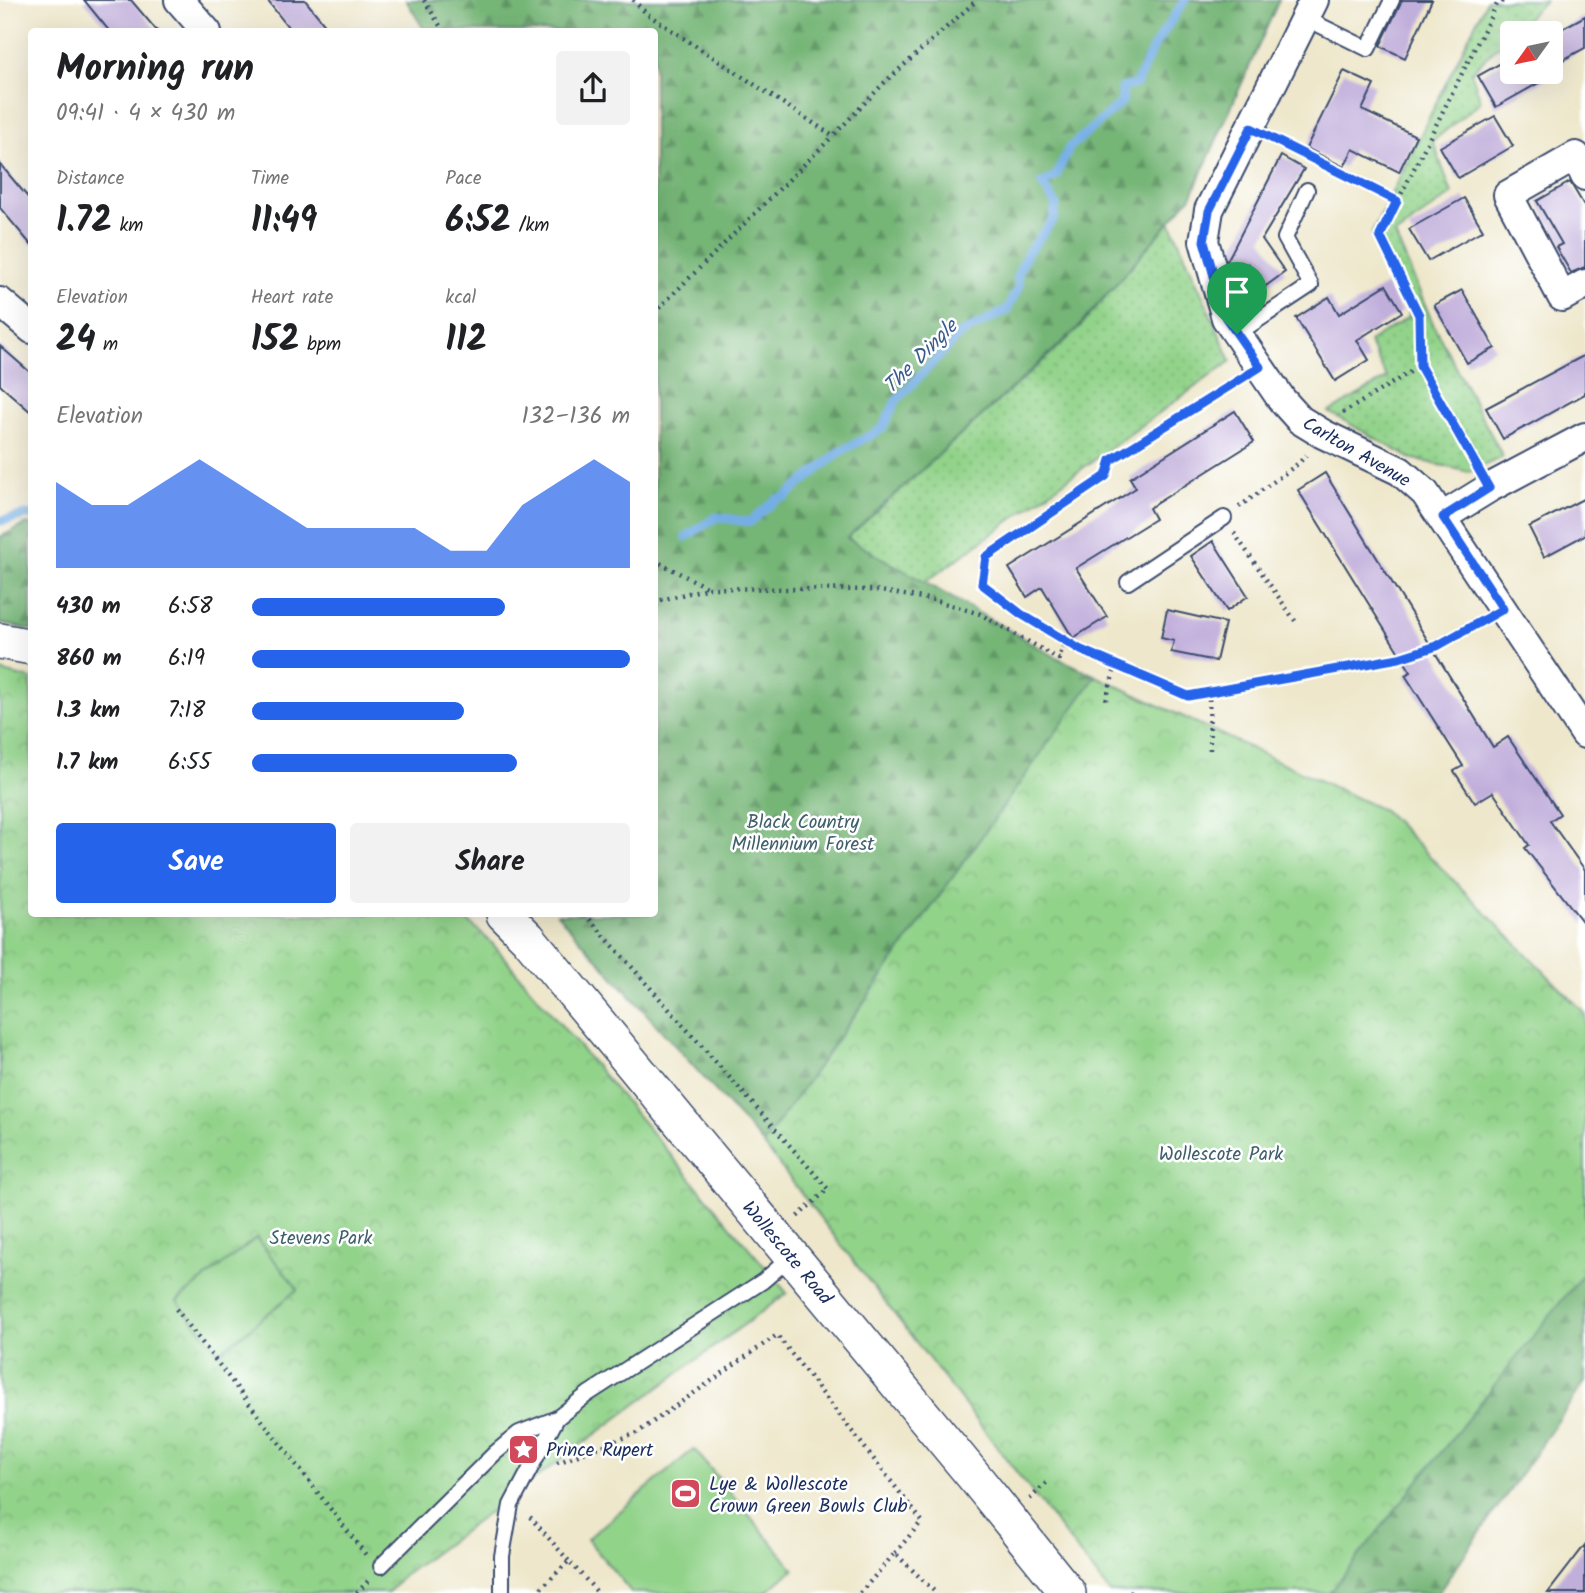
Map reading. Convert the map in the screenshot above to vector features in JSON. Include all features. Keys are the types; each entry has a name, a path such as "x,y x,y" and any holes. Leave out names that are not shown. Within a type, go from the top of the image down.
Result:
{"street":[{"path":"179,0 204,28"},
{"name":"Carlton Avenue","path":"1309,9 1209,211 1204,241 1226,318 1282,400 1300,420 1400,471 1425,493 1585,734"},
{"path":"1585,176 1576,156 1508,195 1562,297 1585,284"},
{"path":"0,302 28,326"},
{"path":"1443,517 1489,488 1585,437"},
{"path":"0,641 28,646"},
{"name":"Wollescote Road","path":"507,917 528,938 1068,1593"}],"lane":[{"path":"1309,9 1368,49 1392,0"},
{"path":"1237,334 1311,285 1285,238 1307,190"},
{"path":"1128,582 1224,518"},
{"path":"375,1563 519,1433 557,1418 763,1281 783,1246"},
{"path":"502,1593 502,1556 514,1499 557,1418"}],"path":[{"path":"424,0 442,28"},
{"path":"632,0 647,14 833,136"},
{"path":"658,309 892,75 977,0"},
{"path":"1489,488 1420,366 1419,315 1380,236 1497,4 1505,0"},
{"path":"1251,128 1397,201"},
{"path":"1298,625 1224,518 1299,463 1319,432 1420,366"},
{"path":"1260,367 1111,460 1106,476 986,557 982,584 1021,614 1081,650 1188,696 1399,658 1437,646 1503,609"},
{"path":"658,562 708,587"},
{"path":"658,601 708,587 875,590 934,600 980,614 1059,659 1065,640"},
{"path":"1105,701 1116,665"},
{"path":"1209,692 1210,752"},
{"path":"588,917 828,1189 783,1246"},
{"path":"176,1310 375,1563"},
{"path":"527,1474 637,1433 778,1335 922,1521 859,1593"},
{"path":"514,1499 598,1593"},
{"path":"895,1553 936,1593"},
{"path":"536,1593 569,1561"}],"green space":[{"name":"Black Country Millennium Forest","path":"406,0 1279,0 1191,197 1076,330 847,538 1056,657 1096,676 763,1144 560,917 658,917 658,28 423,28"},
{"path":"1487,0 1546,0 1524,21 1500,21 1500,44 1471,72 1481,101 1433,141 1452,194 1395,235 1435,328 1503,457 1469,472 1410,458 1329,412 1387,378 1369,342 1410,316 1372,233"},
{"path":"1170,221 1231,361 924,583 846,538 1076,331"},
{"path":"28,524 28,629 0,623 0,537"},
{"name":"Stevens Park","path":"0,671 28,678 28,917 463,917 491,942 787,1293 403,1576 388,1593 0,1593"},
{"name":"Wollescote Park","path":"1096,676 1385,811 1585,1013 1585,1271 1329,1593 1110,1593 763,1144"},
{"path":"256,1238 298,1289 219,1353 177,1301"},
{"path":"1585,1271 1585,1382 1438,1593 1329,1593"},
{"name":"Lye & Wollescote Crown Green Bowls Club","path":"694,1449 794,1569 765,1593 632,1593 587,1539"}],"building":[{"path":"84,0 131,0 155,28 107,28"},
{"path":"267,0 305,0 328,28 289,28"},
{"path":"1402,0 1432,0 1405,58 1380,46"},
{"path":"1585,16 1585,48 1563,60 1563,28"},
{"path":"1500,64 1500,84 1537,84 1496,107 1478,76"},
{"path":"1344,71 1374,85 1362,110 1416,136 1399,172 1353,149 1344,167 1306,148"},
{"path":"1495,116 1513,146 1458,178 1440,147"},
{"path":"1281,156 1304,169 1262,239 1285,272 1263,288 1248,264 1234,287 1227,261"},
{"path":"0,164 28,197 28,241 0,208"},
{"path":"1570,182 1585,207 1585,267 1571,273 1556,247 1562,244 1537,201"},
{"path":"1464,198 1483,230 1428,261 1409,229"},
{"path":"1386,285 1402,312 1357,340 1369,360 1335,381 1296,318 1329,297 1339,314"},
{"path":"1462,290 1495,348 1467,363 1434,305"},
{"path":"0,346 28,370 28,410 0,385"},
{"path":"1585,355 1585,394 1503,439 1486,408"},
{"path":"1235,411 1254,442 1149,508 1155,519 1076,568 1107,617 1073,638 1042,587 1027,597 1009,568 1136,488 1130,478"},
{"path":"1325,473 1493,747 1508,737 1560,814 1550,821 1585,870 1585,925 1525,848 1529,845 1493,792 1475,803 1454,771 1463,766 1405,675 1411,672 1298,490"},
{"path":"1585,498 1585,535 1544,557 1529,527"},
{"path":"1213,541 1248,596 1227,611 1191,556"},
{"path":"1167,610 1225,623 1216,661 1171,652 1174,641 1161,638"},
{"path":"1585,1545 1585,1593 1548,1593"}],"waterway":[{"name":"The Dingle","path":"686,537 716,517 750,522 841,451 882,429 896,401 959,335 1007,310 1019,286 1017,276 1028,252 1054,219 1056,204 1042,184 1056,176 1069,148 1122,102 1122,88 1136,84 1153,48 1185,0"},
{"name":"The Dingle","path":"0,521 28,515"}],"place":[{"name":"Prince Rupert","path":"523,1449"},
{"name":"Lye & Wollescote Crown Green Bowls Club","path":"686,1494"}],"route":[{"path":"1251,128 1397,201 1380,236 1419,315 1420,366 1489,488 1443,517 1503,609 1437,646 1399,658 1188,696 1081,650 995,597 982,584 986,557 1106,476 1111,460 1260,367 1237,334 1226,318 1204,241 1209,211 1251,128"}]}
